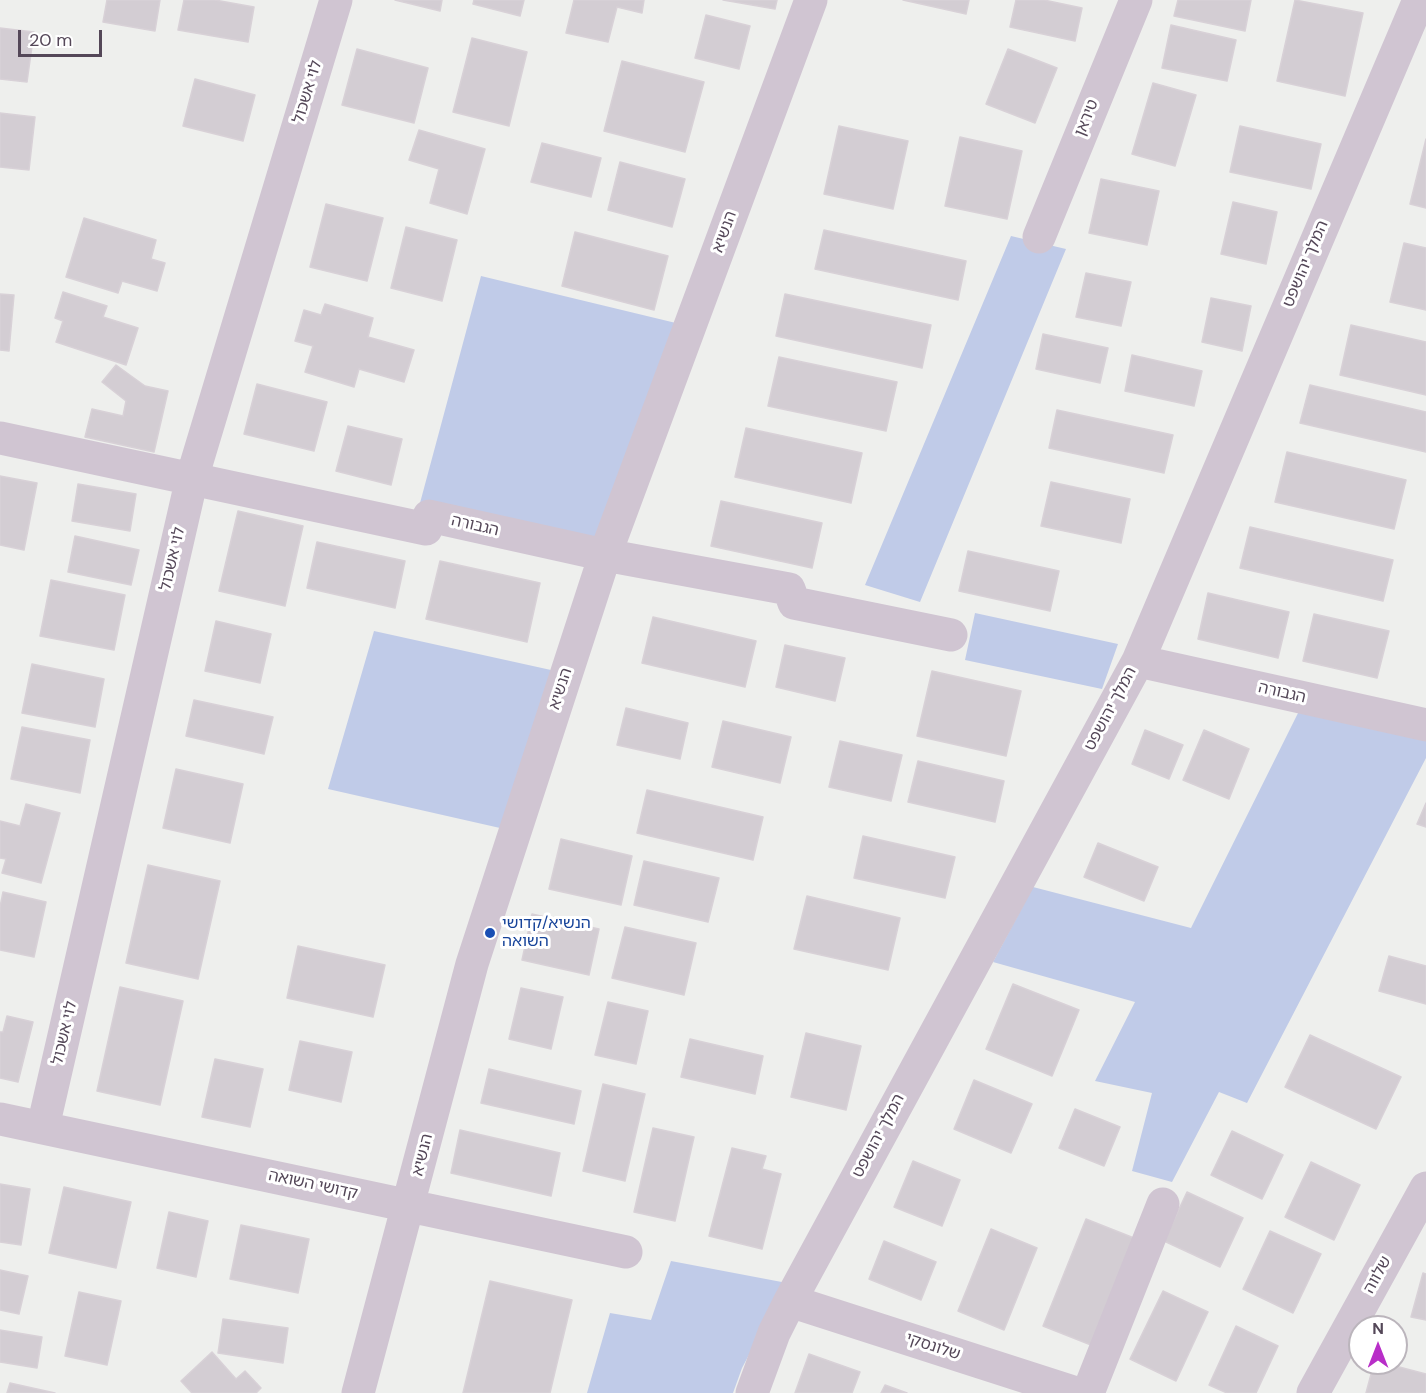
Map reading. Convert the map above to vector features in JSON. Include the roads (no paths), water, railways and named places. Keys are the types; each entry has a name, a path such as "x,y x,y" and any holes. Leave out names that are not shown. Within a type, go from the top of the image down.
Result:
{"street":[{"name":"לוי אשכול","path":"43,1127 192,478 336,0"},
{"name":"הנשיא","path":"358,1393 410,1206 472,964 605,555 811,0"},
{"name":"טיראן","path":"1039,237 1136,0"},
{"name":"המלך יהושפט","path":"752,1393 774,1332 790,1301 1138,661 1419,0"},
{"name":"הגבורה","path":"0,438 426,529 429,516 605,555 789,589 794,603 951,635"},
{"name":"הגבורה","path":"1138,661 1426,725"},
{"name":"קדושי השואה","path":"0,1119 627,1252"},
{"name":"שלווה","path":"1313,1393 1426,1188"},
{"path":"1088,1393 1163,1204"},
{"name":"שלונסקי","path":"790,1301 1076,1393"}],"place":[{"name":"הנשיא/קדושי השואה","path":"490,933"}]}
